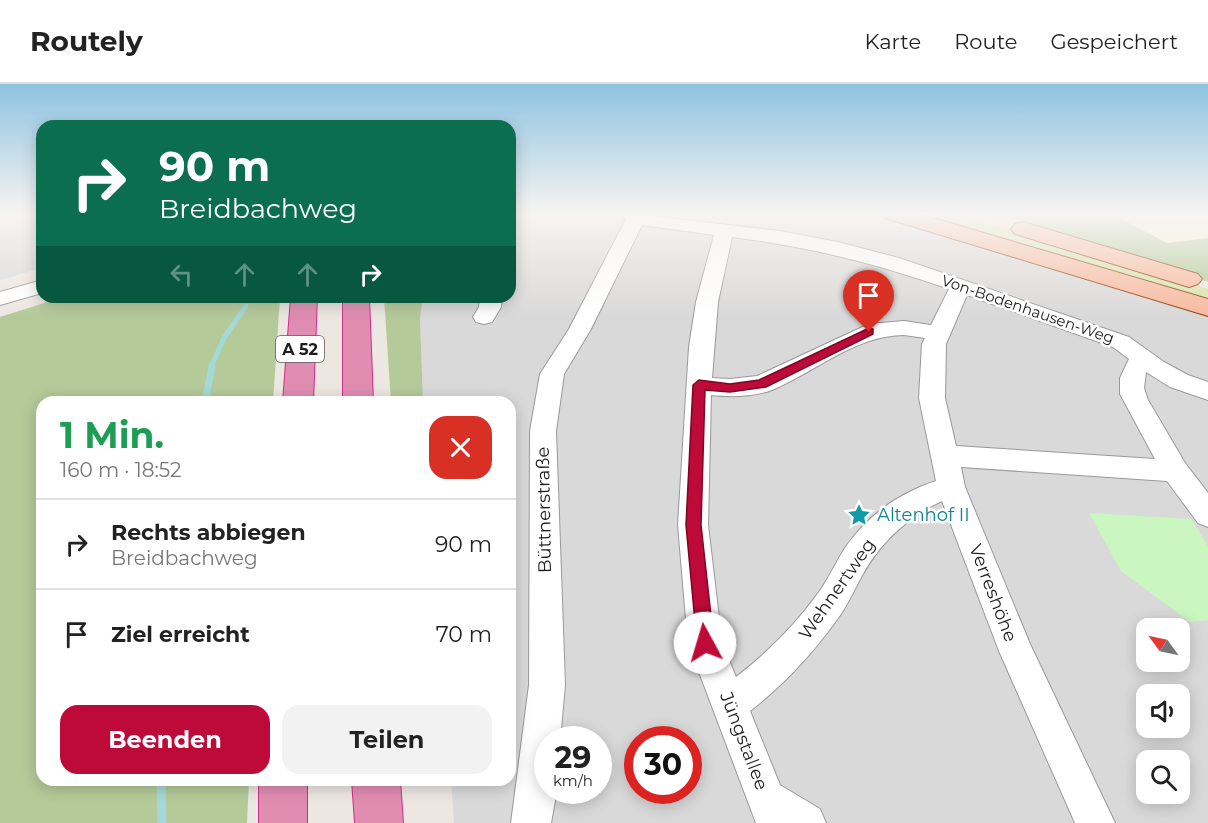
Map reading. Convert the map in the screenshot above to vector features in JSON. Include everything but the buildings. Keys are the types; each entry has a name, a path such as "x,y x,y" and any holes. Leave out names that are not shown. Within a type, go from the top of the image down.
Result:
{"highway":[{"name":"A 52","path":"298,396 304,303"},
{"path":"356,303 358,396"},
{"path":"283,786 283,823"},
{"path":"376,786 379,823"}],"main road":[{"path":"1007,247 1208,308"},
{"path":"1083,247 1208,285"}],"street":[{"name":"Büttnerstraße","path":"531,823 537,795 547,685 543,431 552,374 580,329 616,247"},
{"name":"Jüngstallee","path":"720,247 706,302 699,385 693,525 705,643 772,811"},
{"name":"Von-Bodenhausen-Weg","path":"835,247 892,262 1121,342 1179,381 1208,391"},
{"name":"Verreshöhe","path":"961,285 934,344 932,398 951,487 1016,651 1095,823"},
{"path":"0,299 36,289"},
{"path":"699,385 730,388 762,384 869,332 886,328 923,329 939,335"},
{"path":"1142,357 1131,374 1130,388 1146,424 1175,471 1208,515"},
{"path":"945,456 1175,471"},
{"name":"Wehnertweg","path":"730,704 756,685 798,644 831,601 859,552 883,525 908,504 930,492 951,487"},
{"path":"772,811 806,823"}],"shaded area":[{"path":"0,247 36,247 36,270 0,280"},
{"name":"Altenhof II","path":"516,247 996,247 1208,311 1208,823 454,823 451,786 516,786 516,396 423,396 420,318 422,303 516,303"}],"green space":[{"path":"1022,247 1069,247 1208,289 1208,303"},
{"path":"1102,247 1208,247 1208,282"},
{"path":"44,303 280,303 273,396 36,396 36,786 249,786 247,823 0,823 0,317"},
{"path":"384,303 422,303 420,318 423,396 391,396"},
{"path":"1089,513 1191,519 1208,546 1208,620 1190,622 1190,618 1185,618 1121,571"}],"waterway":[{"path":"211,367 224,338 246,306"},
{"path":"206,396 212,366"},
{"path":"161,786 162,823"}],"place":[{"name":"Altenhof II","path":"859,515"}],"route":[{"path":"705,643 693,525 699,385 730,388 762,384 869,332"}]}
